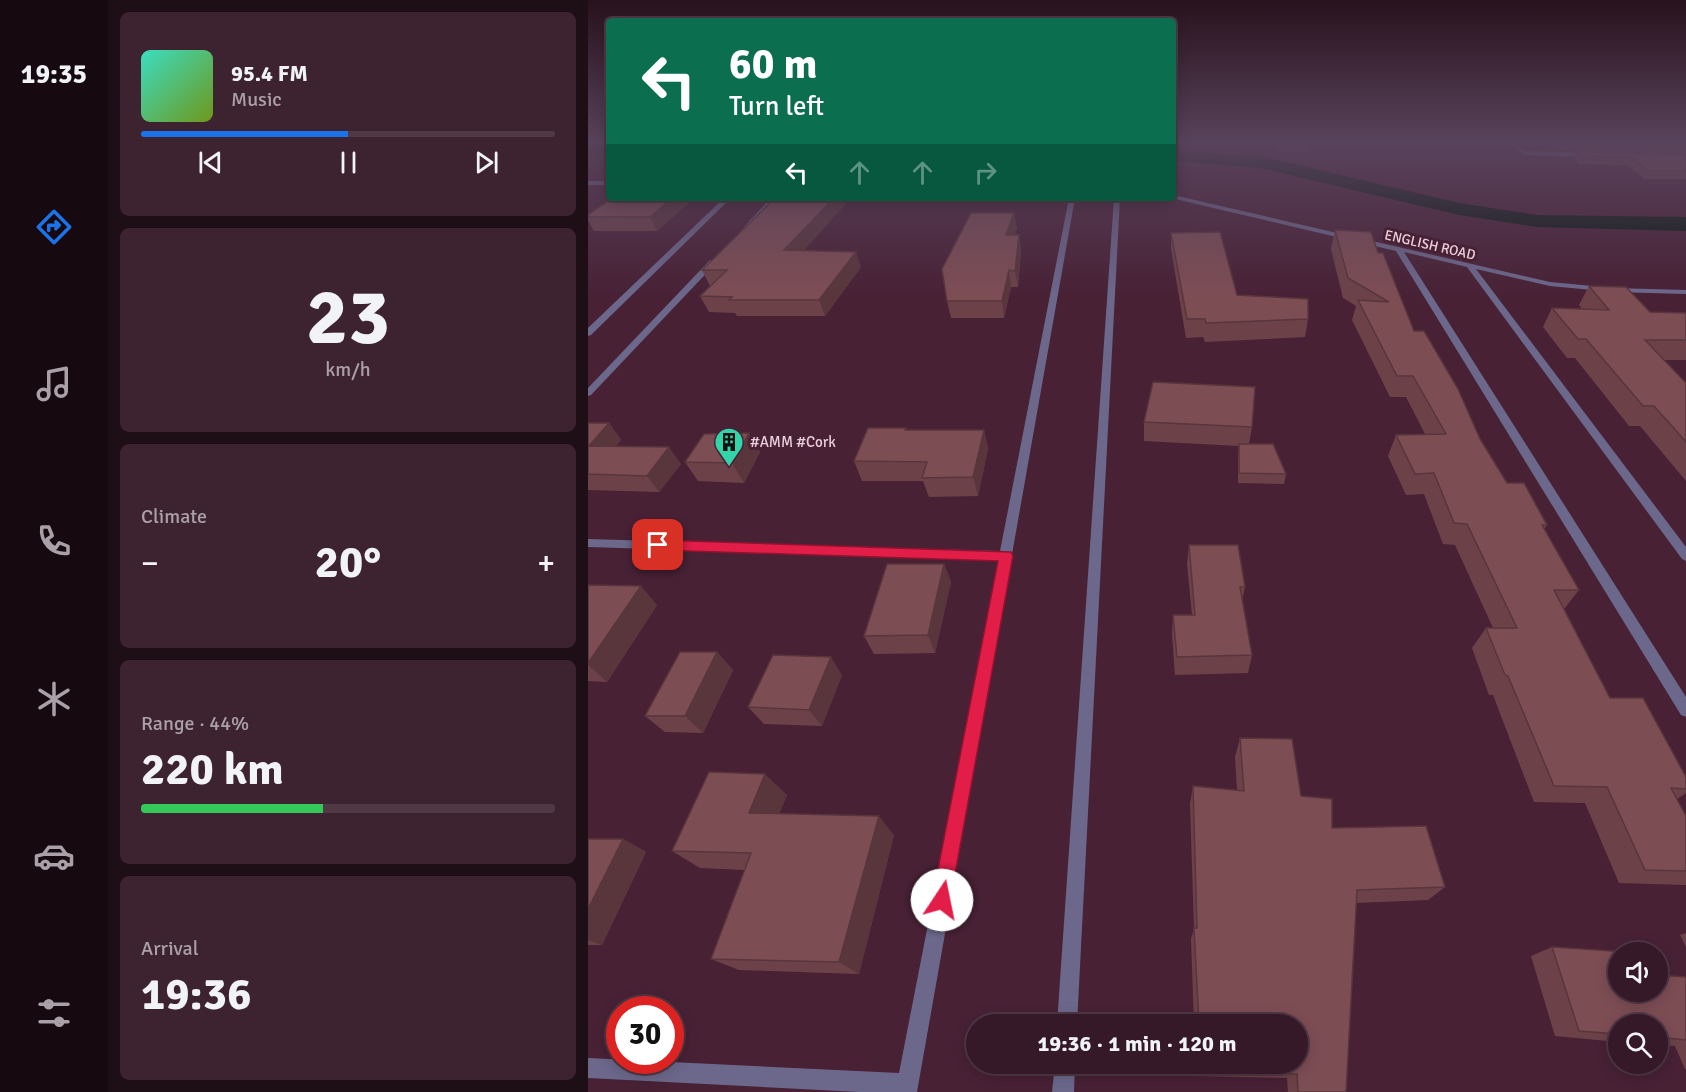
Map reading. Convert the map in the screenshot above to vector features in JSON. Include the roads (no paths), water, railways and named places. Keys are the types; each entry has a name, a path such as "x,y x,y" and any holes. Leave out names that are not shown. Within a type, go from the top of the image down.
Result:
{"street":[{"name":"ENGLISH ROAD","path":"1176,197 1550,284 1614,290 1686,292"},
{"path":"588,333 725,201"},
{"path":"742,232 771,201"},
{"path":"588,1068 907,1088 1071,201"},
{"path":"1069,1014 1116,201"},
{"path":"1399,250 1686,710"},
{"path":"588,393 717,257"},
{"path":"1471,267 1686,556"},
{"path":"588,543 1006,556"},
{"path":"1064,1092 1065,1074"}],"waterway":[{"path":"1395,194 1459,209 1537,221 1686,224"}],"place":[{"name":"#AMM #Cork","path":"729,468"}]}
